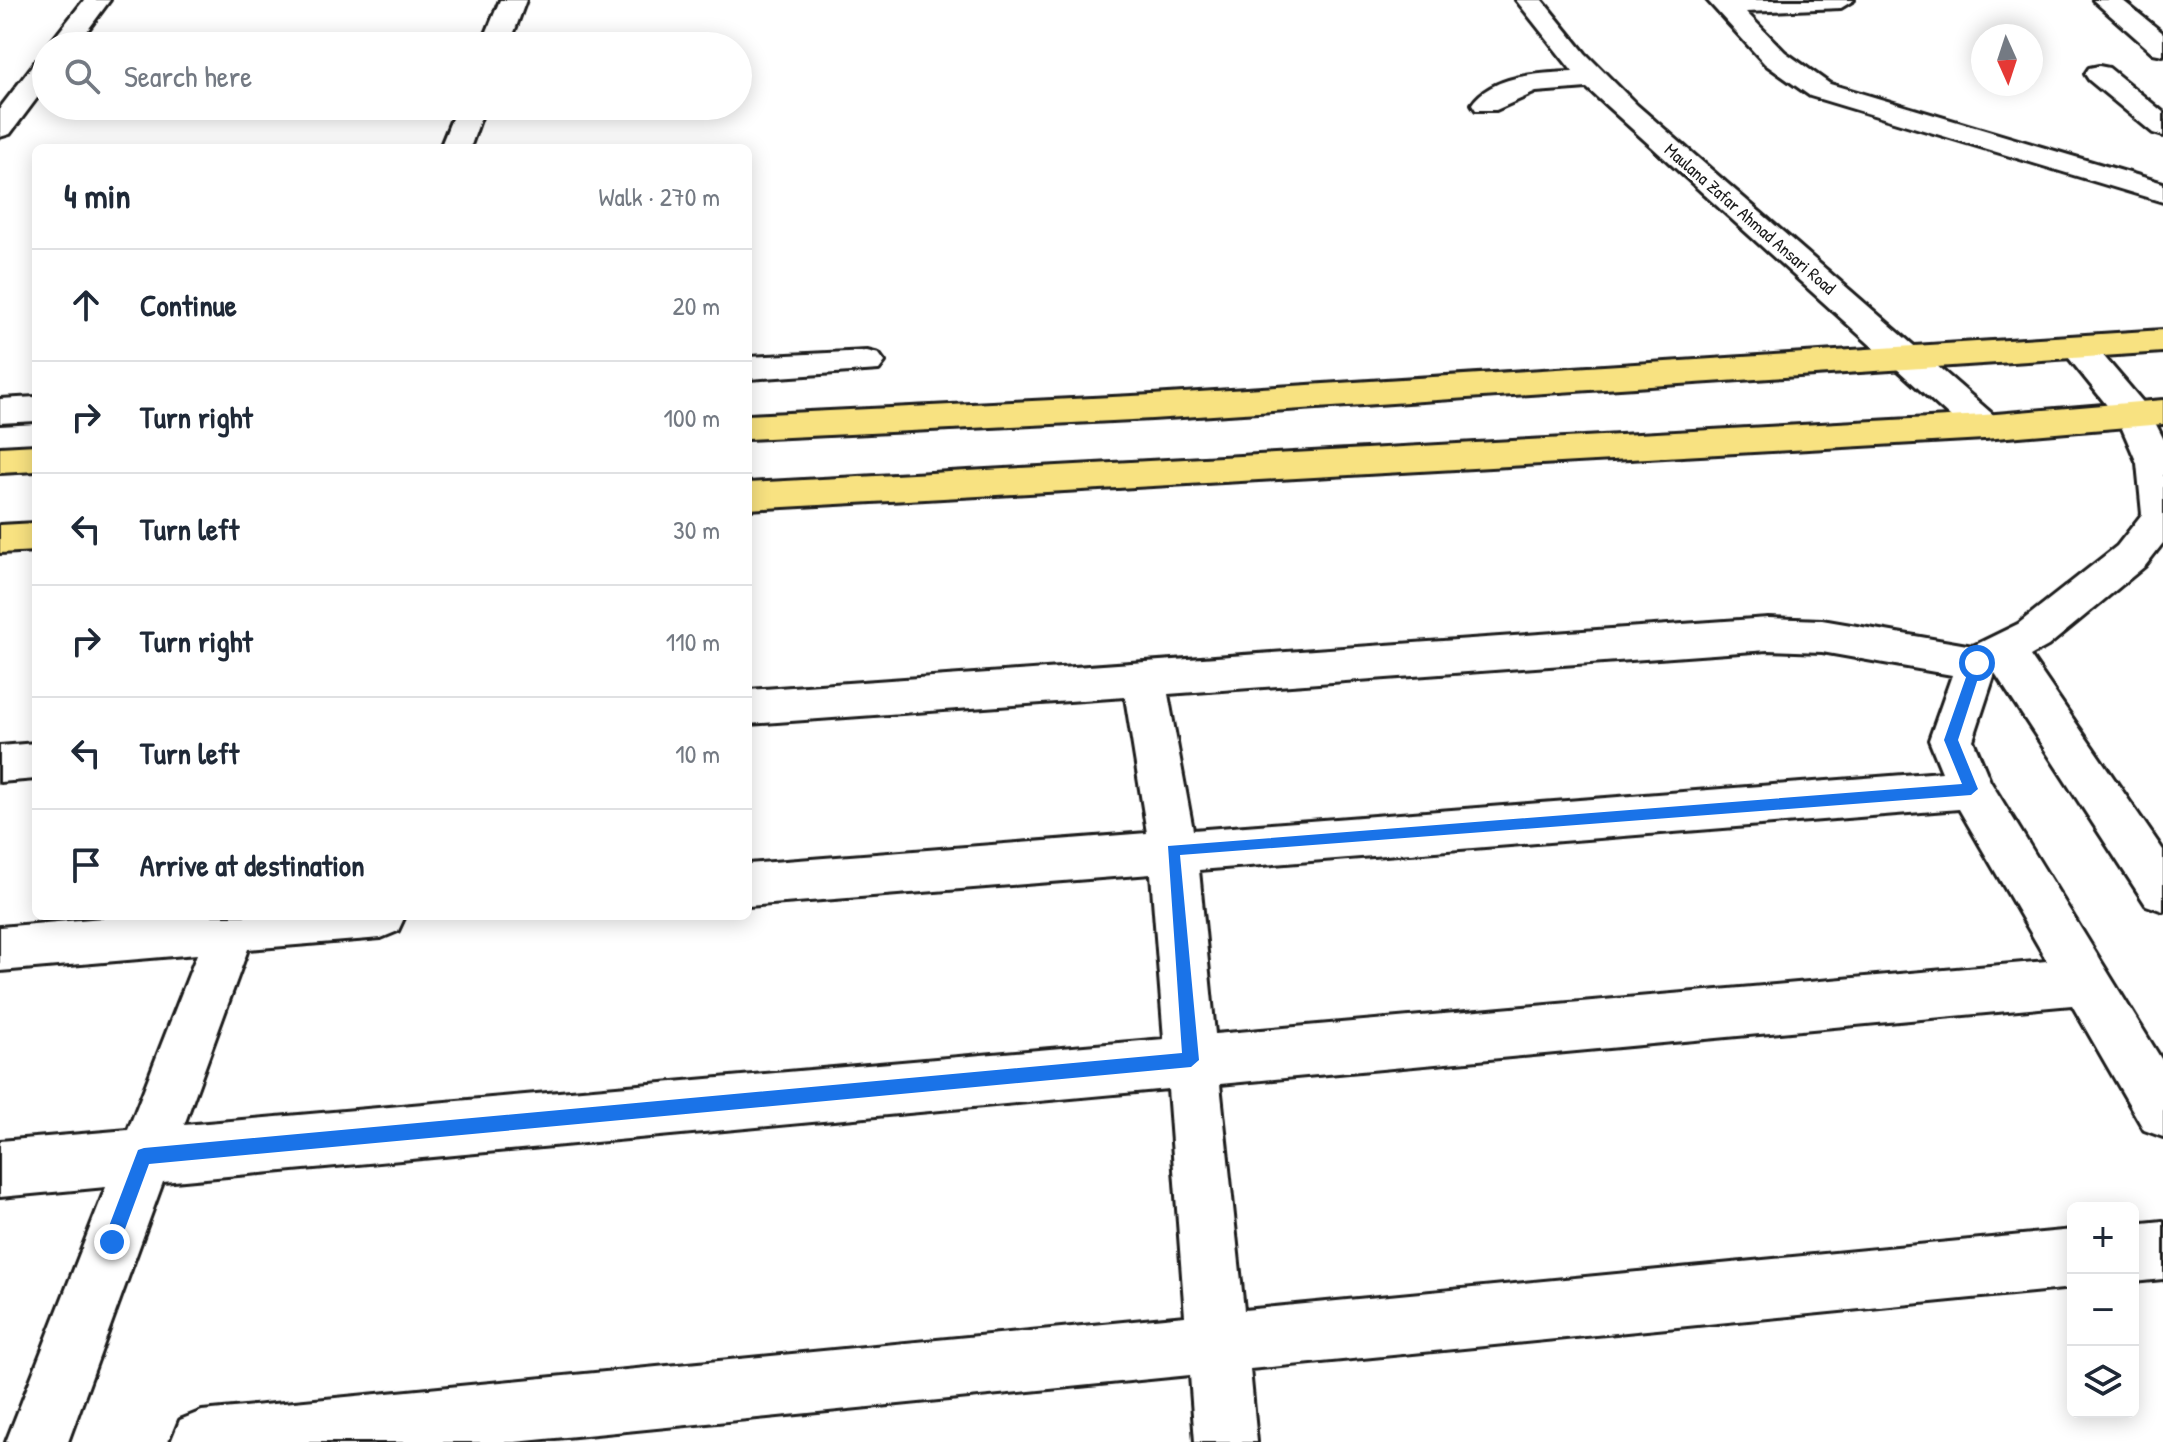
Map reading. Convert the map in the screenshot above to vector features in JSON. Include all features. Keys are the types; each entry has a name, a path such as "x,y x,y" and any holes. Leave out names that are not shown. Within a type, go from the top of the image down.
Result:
{"main road":[{"path":"752,427 1152,407 2163,341"},
{"path":"752,496 1984,427 2149,414"},
{"path":"0,460 32,458"},
{"path":"0,539 32,537"}],"street":[{"path":"73,32 97,0"},
{"path":"500,32 513,0"},
{"name":"Maulana Zafar Ahmad Ansari Road","path":"1529,0 1560,45 1616,105 1912,358 1984,427"},
{"path":"1722,3 1841,0"},
{"path":"2106,0 2163,47"},
{"path":"1722,3 1775,58 1820,90 2163,193"},
{"path":"2099,74 2163,127"},
{"path":"1486,104 1504,89 1591,79"},
{"path":"0,128 32,86"},
{"path":"457,144 466,120"},
{"path":"752,707 1768,634 1835,638 1990,656 2033,635 2131,556 2162,516 2149,414 2077,347"},
{"path":"752,368 867,362"},
{"path":"0,411 32,409"},
{"path":"1990,656 1951,740 1971,789 2163,1111"},
{"path":"1990,656 2163,890"},
{"path":"1144,680 1173,850 1226,1442"},
{"path":"0,764 32,761"},
{"path":"752,885 1971,789"},
{"path":"0,949 234,922 283,920"},
{"path":"37,1442 234,922"},
{"path":"0,1169 2085,981"},
{"path":"2139,1252 2163,1250"},
{"path":"202,1442 2067,1260"}],"route":[{"path":"112,1242 144,1156 1191,1060 1173,850 1971,789 1951,740 1977,663"}]}
